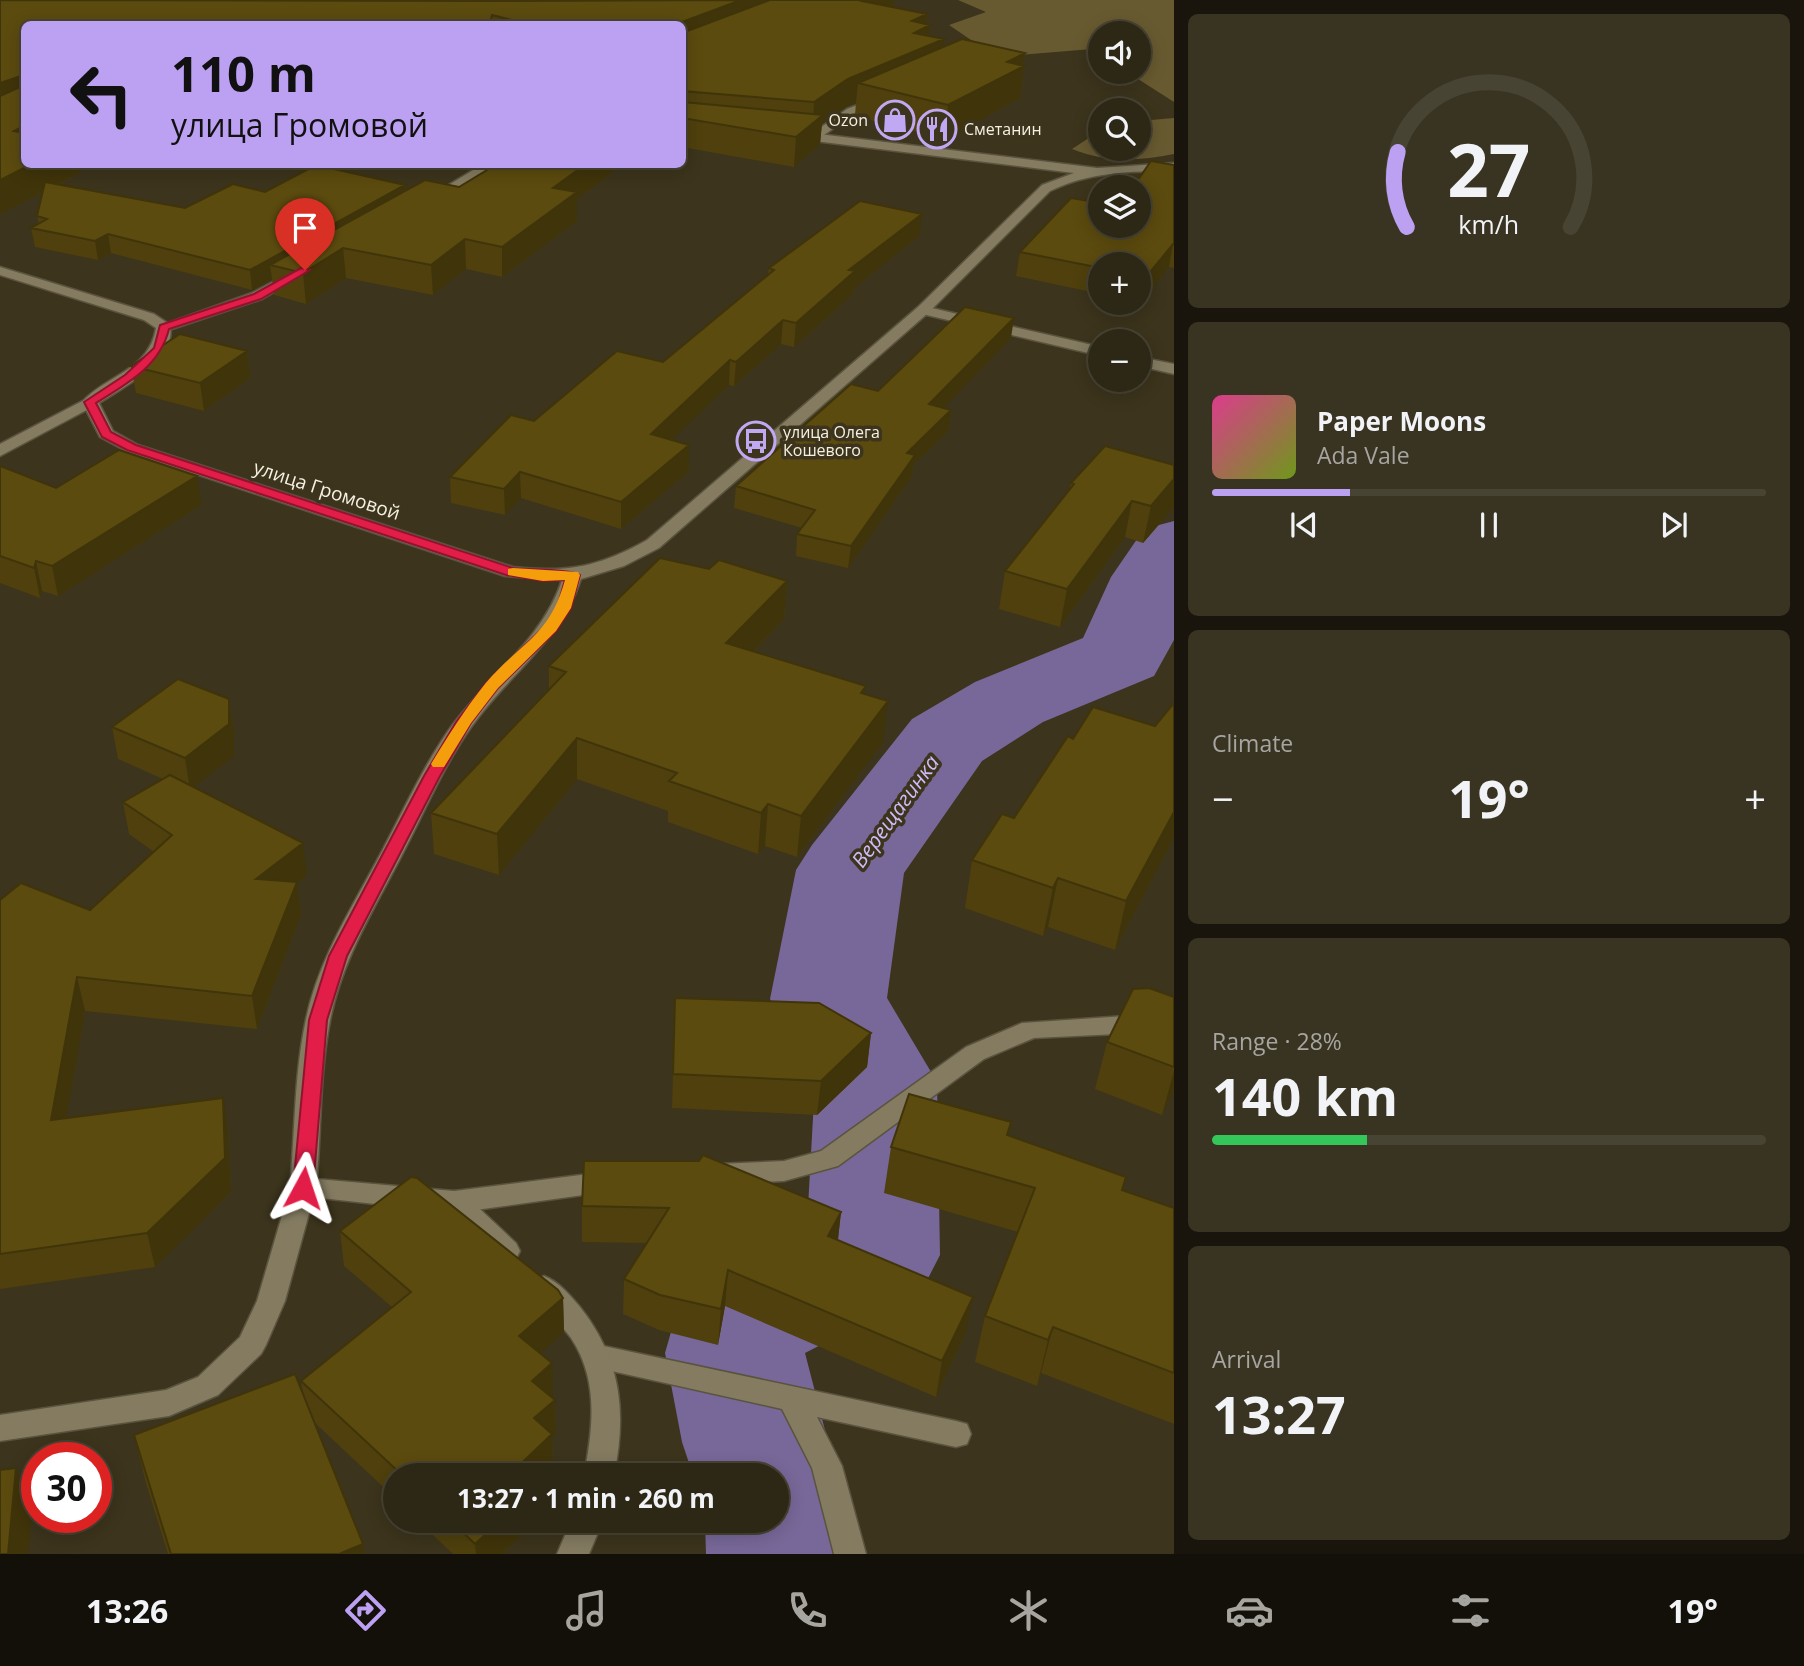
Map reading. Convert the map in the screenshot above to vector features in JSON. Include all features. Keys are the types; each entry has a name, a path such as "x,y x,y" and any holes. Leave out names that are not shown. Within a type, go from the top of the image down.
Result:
{"street":[{"path":"813,137 851,111 889,95"},
{"path":"774,133 1097,172"},
{"path":"0,1428 169,1403 208,1386 251,1345 271,1301 303,1188 318,1020 338,956 432,776 464,722 493,685 551,628 564,608 573,575 603,570 653,544 923,310 1046,188 1067,178 1097,172 1138,167 1174,167"},
{"path":"412,211 486,168"},
{"path":"164,327 257,296 317,264"},
{"path":"0,271 149,317 164,327"},
{"path":"923,310 1088,349"},
{"path":"0,452 129,377 159,349 164,327"},
{"path":"1151,364 1174,369"},
{"name":"улица Громовой","path":"90,402 106,435 132,448 511,572 543,576 573,575"},
{"path":"687,1176 784,1171 829,1158 975,1053 1031,1029 1160,1023 1174,1014"},
{"path":"303,1188 454,1202 636,1179"},
{"path":"454,1202 570,1313 598,1357 609,1405 602,1463"},
{"path":"598,1357 956,1434"},
{"path":"792,1398 827,1466 850,1554"},
{"path":"573,1554 582,1533"}],"shaded area":[{"path":"958,0 1174,0 1174,102 1146,84 1151,84 1151,21 1088,21 1088,49 996,57 949,25 986,12"},
{"path":"1174,118 1174,154 1151,158 1151,120"},
{"path":"1088,139 1088,155 1072,149"}],"building":[{"path":"0,0 741,0 685,21 515,21 492,15 491,21 21,21 21,76 0,83"},
{"path":"770,0 862,0 927,14 912,21 930,25 914,33 944,39 848,79 814,102 686,91 686,32"},
{"path":"962,39 1025,53 1007,62 1024,66 948,105 858,83"},
{"path":"21,76 21,128 14,131 21,132 21,168 24,168 0,180 0,96 20,87"},
{"path":"686,102 823,115 796,137 686,119"},
{"path":"1151,161 1174,165 1174,243 1151,271 1151,252 1088,252 1088,265 1020,252 1071,198 1088,201 1088,238 1151,238 1151,175 1141,175"},
{"path":"310,168 329,168 405,185 250,270 108,234 95,241 31,228 47,219 37,216 45,182 185,208 233,184 265,192"},
{"path":"490,168 580,168 553,188 577,192 502,247 465,239 431,265 343,248 303,273 270,265 425,180 459,187"},
{"path":"860,201 922,214 849,270 855,271 796,323 783,320 736,362 730,360 651,434 689,445 621,502 520,472 504,489 450,477 511,415 534,421 617,351 663,362 774,270 769,268"},
{"path":"965,307 1014,318 929,404 951,410 907,453 915,455 851,546 797,534 815,510 736,486 851,384 878,391"},
{"path":"180,334 247,351 200,383 131,366"},
{"path":"1105,446 1174,465 1174,479 1151,506 1132,501 1067,589 1005,571 1074,484 1071,483"},
{"path":"119,450 197,476 52,566 36,561 34,568 0,556 0,466 56,488"},
{"path":"660,558 709,569 719,560 787,581 726,643 866,686 861,693 888,701 801,816 768,804 761,813 669,781 677,773 577,738 497,834 431,813 566,672 549,666"},
{"path":"178,679 229,699 229,724 185,758 112,727"},
{"path":"1174,703 1174,812 1126,901 1058,878 1053,888 972,860 1002,814 1014,818 1068,736 1073,739 1093,707 1155,726"},
{"path":"170,775 303,843 256,879 297,882 252,996 77,977 51,1120 223,1098 225,1158 147,1233 0,1254 0,900 21,883 90,910 172,835 123,802"},
{"path":"1149,988 1174,997 1174,1067 1107,1042 1133,989"},
{"path":"675,998 819,1003 871,1033 821,1081 673,1074"},
{"path":"909,1094 1011,1122 1007,1135 1126,1177 1122,1190 1174,1208 1174,1373 1053,1327 1048,1340 985,1316 1035,1188 891,1147"},
{"path":"703,1155 841,1212 828,1236 973,1297 942,1361 728,1270 721,1309 660,1295 624,1279 669,1208 582,1206 584,1161 699,1161"},
{"path":"411,1177 417,1178 558,1290 563,1298 519,1336 552,1363 532,1381 555,1400 534,1418 552,1434 522,1463 389,1463 301,1381 411,1292 340,1231"},
{"path":"295,1374 363,1544 339,1554 171,1554 134,1435"},
{"path":"16,1468 8,1554 0,1554 0,1470"},
{"path":"464,1533 487,1533 475,1544"}],"waterway":[{"name":"Верещагинка","path":"763,1463 755,1442 735,1353 744,1318 873,1255 876,1082 828,999 850,870 947,740 1009,702 1121,656 1155,577 1174,547"},
{"name":"Верещагинка","path":"782,1533 783,1554"}],"slow traffic":[{"path":"439,764 464,722 493,685 551,628 564,608 573,575 543,576 513,572"}],"place":[{"name":"Ozon","path":"895,120"},
{"name":"Сметанин","path":"937,129"},
{"name":"улица Олега Кошевого","path":"756,441"}],"route":[{"path":"303,1188 318,1020 338,956 432,776 464,722 493,685 551,628 564,608 573,575 543,576 511,572 132,448 106,435 90,402 129,377 159,349 164,337 164,327 220,311 257,296 305,270"}]}
